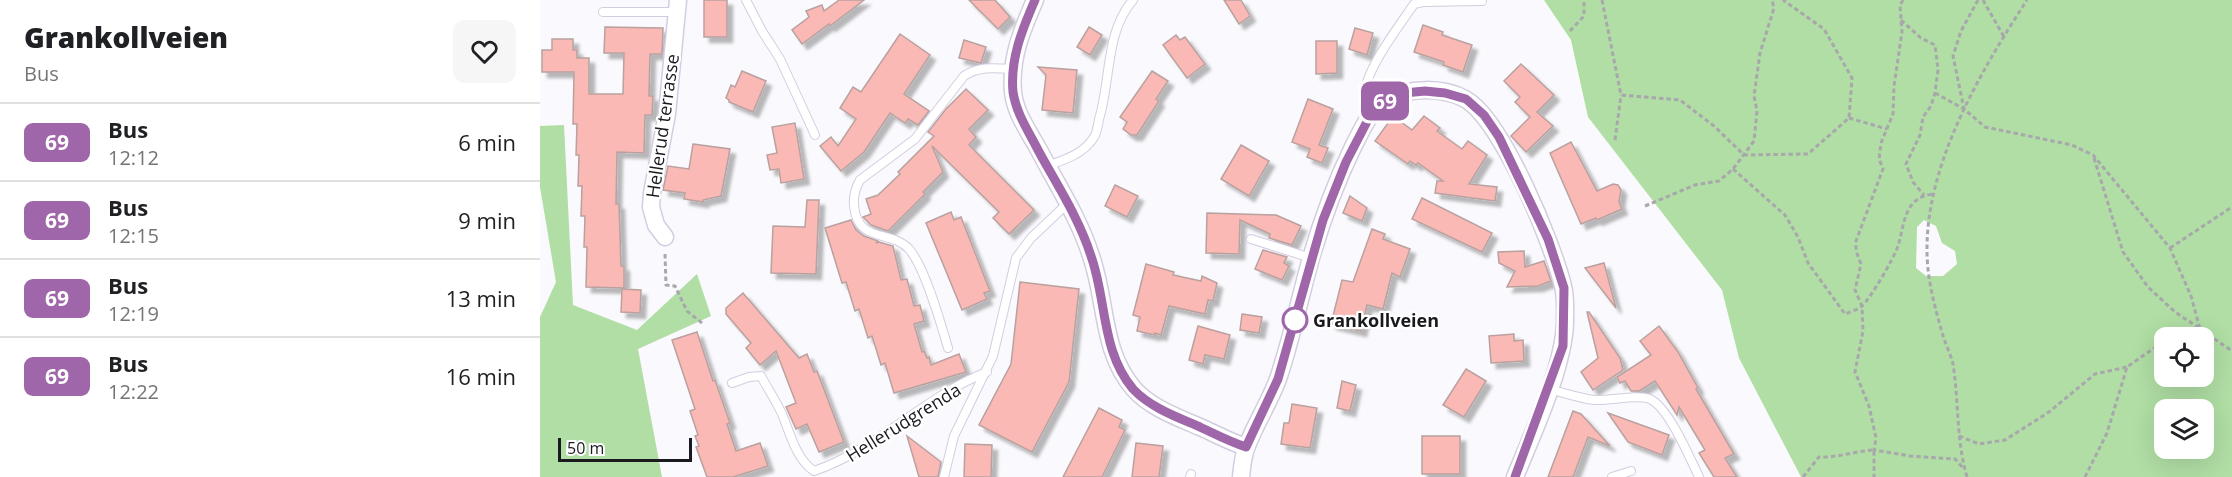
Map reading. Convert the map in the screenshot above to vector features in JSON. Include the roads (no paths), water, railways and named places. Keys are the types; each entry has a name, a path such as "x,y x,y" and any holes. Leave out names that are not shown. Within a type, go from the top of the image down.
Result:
{"street":[{"path":"1035,0 1018,39 1013,69 1013,94 1020,116 1068,203 1091,255 1098,279 1109,340 1120,372 1135,391 1154,405 1227,441 1246,447"},
{"name":"Hellerud terrasse","path":"665,237 656,225 651,207 667,114 677,6"},
{"path":"1240,477 1246,447 1278,379 1311,258 1346,162 1372,112 1387,100 1404,93 1425,91 1445,93 1466,99 1484,115 1499,137 1548,239 1564,288 1563,346 1515,477"}],"lane":[{"path":"746,0 780,59 815,135"},
{"path":"1047,166 1070,158 1094,137 1104,103 1116,27 1122,12 1133,0"},
{"path":"1372,112 1365,102 1364,93 1367,83 1376,62 1414,4 1482,1"},
{"name":"Hellerud terrasse","path":"603,12 677,6"},
{"path":"948,348 924,280 908,248 892,239 868,232 858,222 855,212 855,189 860,180 915,140 964,76 974,69 981,68 1013,69"},
{"name":"Hellerudgrenda","path":"944,477 954,436 987,372 1000,334 1016,258 1031,238 1068,203"},
{"path":"1251,239 1311,258"},
{"name":"Hellerudgrenda","path":"732,383 749,376 761,376 781,412 796,450 807,466 814,471 838,463 914,413 987,372"},
{"path":"1549,389 1591,400 1640,398 1651,400 1677,431 1699,477"},
{"path":"1612,477 1631,471"}],"place":[{"name":"Grankollveien","path":"1295,320"}]}
